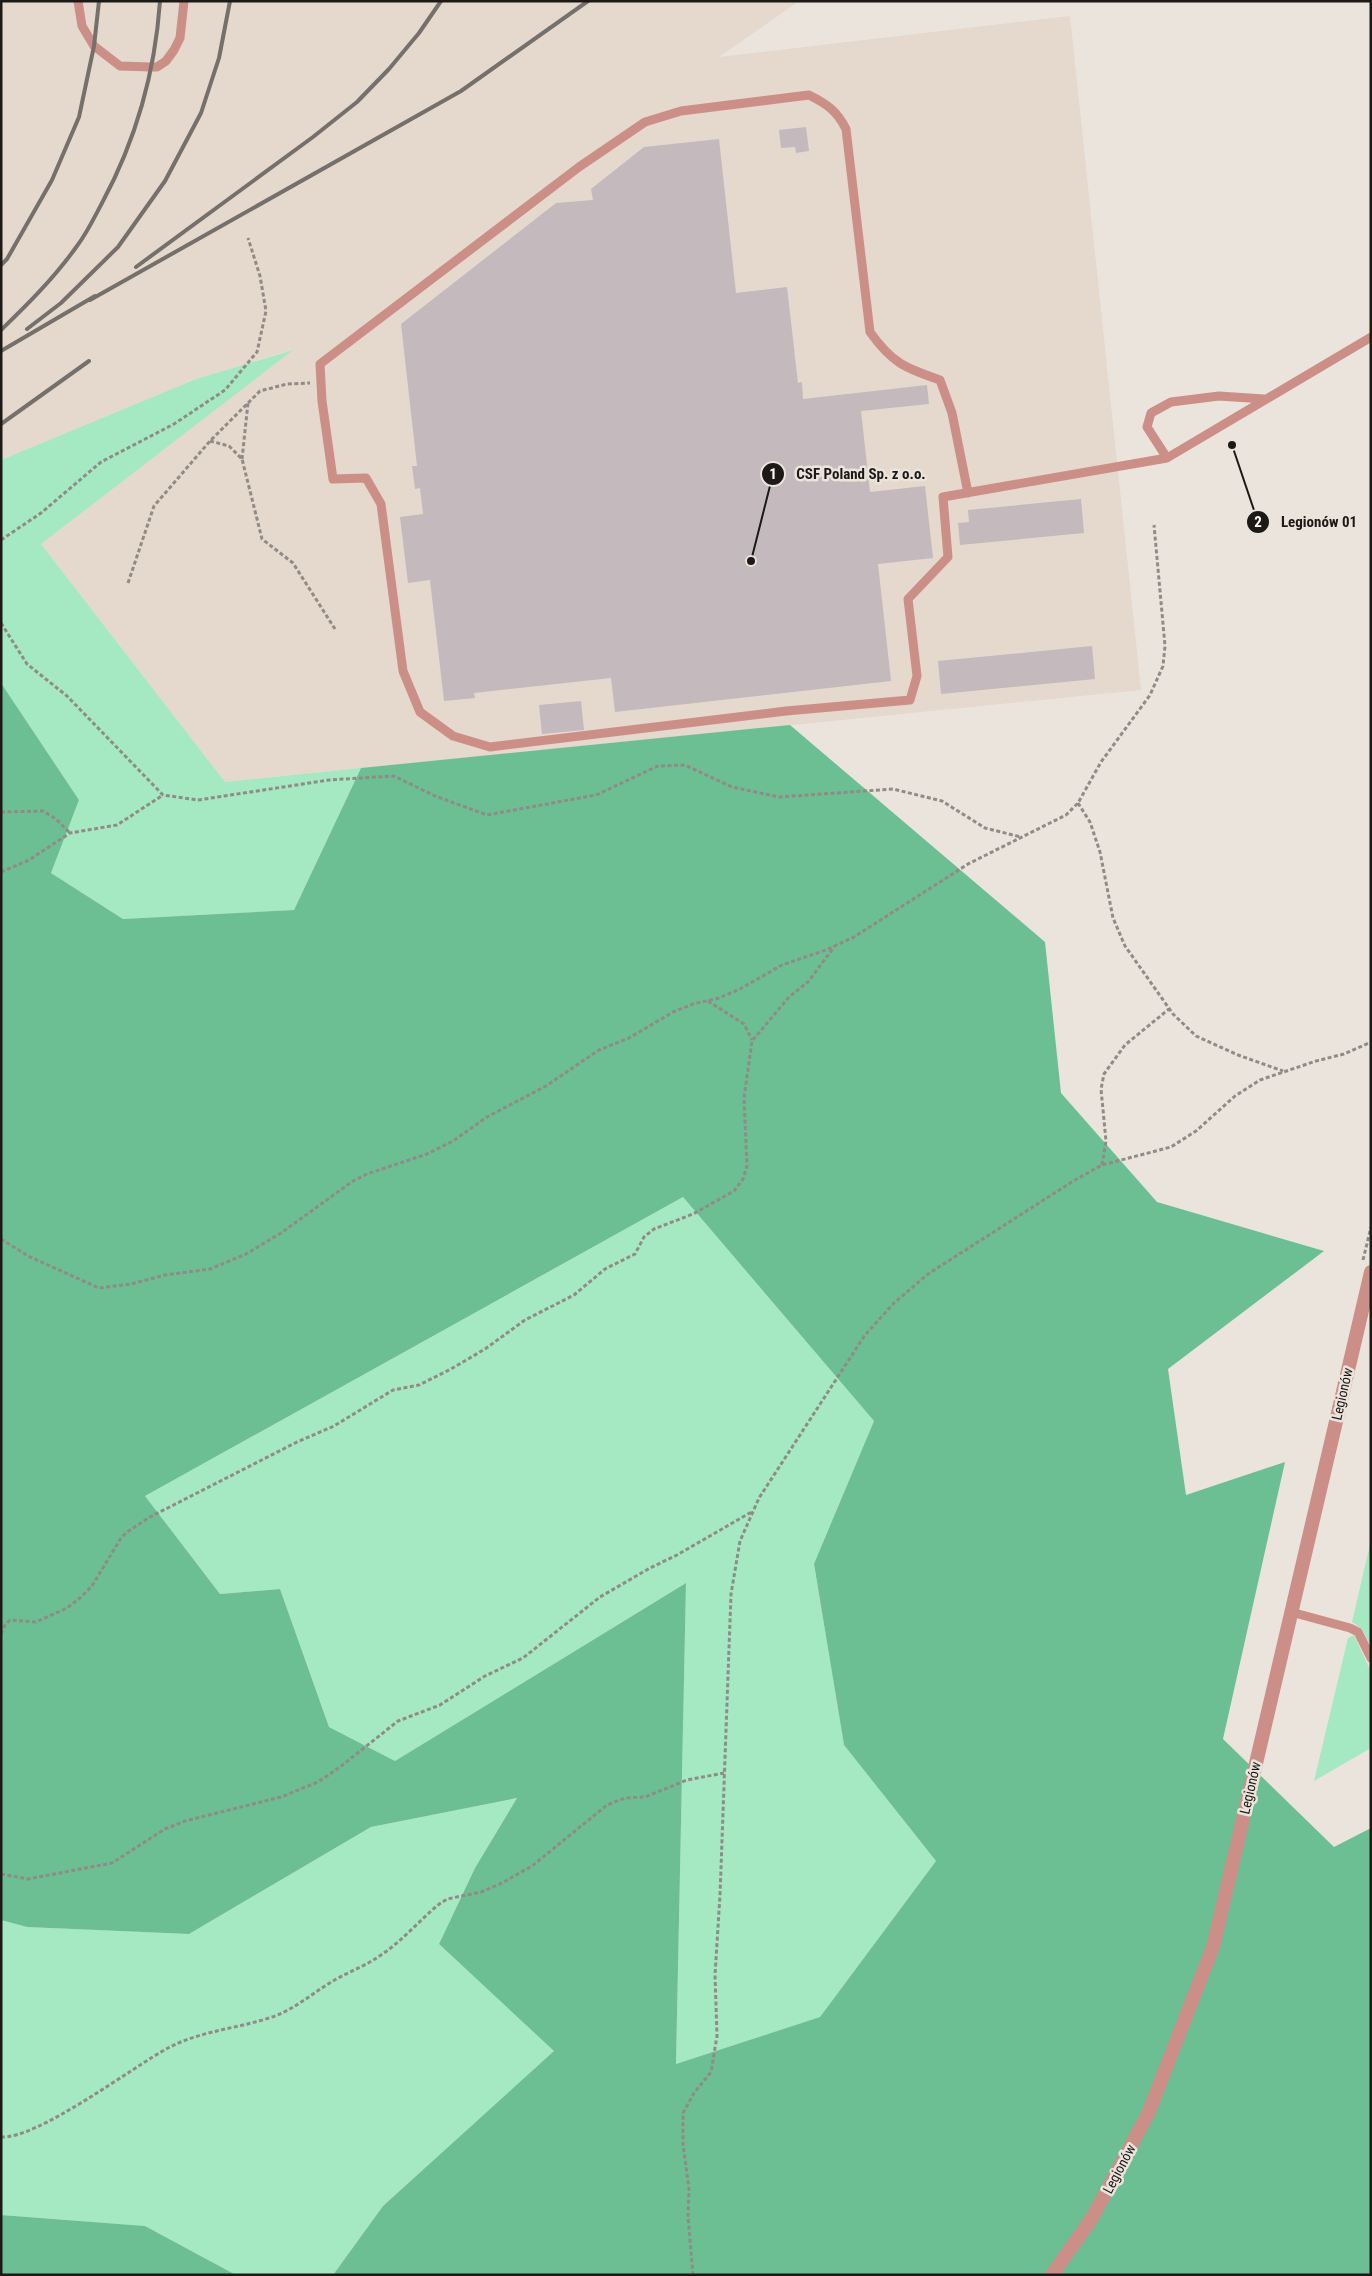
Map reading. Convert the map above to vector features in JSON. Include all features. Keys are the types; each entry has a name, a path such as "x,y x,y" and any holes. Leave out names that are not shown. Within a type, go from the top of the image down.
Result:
{"street":[{"name":"Legionów","path":"1052,2275 1092,2218 1148,2114 1213,1947 1292,1612 1366,1268"}],"lane":[{"path":"78,1 82,26 94,46 120,66 157,67 166,61 180,38 184,1"},
{"path":"968,493 952,413 940,380 900,365 882,349 870,332 846,129 839,114 827,104 809,95 682,111 645,122 579,167 320,364 333,479 366,478 381,504 403,671 420,712 453,736 490,747 786,712 910,700 917,676 908,599 948,557 943,498 1167,458 1371,337"},
{"path":"1167,458 1147,427 1151,413 1171,402 1219,396 1264,399"},
{"path":"1292,1612 1350,1628 1358,1632 1371,1658"}],"path":[{"path":"1,540 41,513 101,462 174,424 225,390 257,352 266,311 260,276 248,238"},
{"path":"128,584 154,506 210,441 260,391 286,384 322,382"},
{"path":"248,403 242,459 262,539 293,563 335,629"},
{"path":"210,441 229,446 242,459"},
{"path":"1,1239 28,1256 99,1288 131,1284 165,1275 210,1269 246,1254 353,1181 426,1154 453,1141 487,1117 546,1086 599,1050 629,1038 673,1012 740,989 782,965 854,937 968,864 1066,815 1078,804 1101,762 1150,695 1163,666 1165,646 1154,525"},
{"path":"1,623 27,664 67,696 163,795 198,800 329,780 394,776 435,796 487,815 596,795 658,766 685,765 732,787 779,796 893,789 942,801 985,828 1022,837"},
{"path":"1,872 29,860 70,834 118,825 163,795"},
{"path":"1078,804 1090,822 1100,852 1113,918 1125,946 1169,1009 1196,1036 1238,1055 1283,1071"},
{"path":"1,812 43,811 56,819 70,834"},
{"path":"1,1634 5,1625 10,1620 36,1622 67,1608 80,1598 92,1586 121,1538 150,1517 297,1442 334,1426 393,1390 419,1385 450,1369 485,1349 525,1320 574,1295 605,1270 635,1254 644,1237 654,1229 693,1214 734,1192 743,1179 748,1166 744,1098 752,1041 789,997 808,982 834,946"},
{"path":"707,1001 722,1008 744,1024 752,1041"},
{"path":"1102,1165 1106,1141 1101,1089 1104,1074 1125,1046 1169,1009"},
{"path":"693,2275 688,2217 689,2189 683,2144 683,2113 694,2093 711,2072 717,2036 715,1975 720,1895 731,1594 740,1541 759,1498 864,1335 894,1304 928,1274 1075,1180 1102,1165 1171,1147 1196,1131 1235,1096 1260,1080 1283,1071 1344,1054 1371,1042"},
{"path":"1366,1268 1371,1227"},
{"path":"1,1874 16,1878 28,1878 112,1863 165,1829 185,1821 281,1797 318,1782 340,1768 398,1721 440,1705 485,1676 523,1658 600,1597 650,1568 677,1556 753,1511"},
{"path":"1,2137 15,2135 47,2122 186,2039 269,2018 288,2011 330,1982 356,1970 382,1954 447,1899 481,1892 502,1883 532,1866 606,1805 625,1798 645,1797 686,1780 724,1773"}],"shaded area":[{"path":"1,1 799,1 719,57 1070,16 1141,690 225,782 41,544 291,350 196,379 1,460"}],"green space":[{"path":"293,350 41,544 225,782 361,768 294,910 123,919 51,873 79,800 1,683 1,460 196,379"},
{"path":"1,683 79,800 51,873 123,919 294,910 361,768 790,725 1045,942 1061,1093 1157,1202 1324,1251 1168,1369 1186,1495 1285,1462 1223,1739 1334,1847 1371,1828 1371,2275 333,2275 383,2206 554,2051 439,1944 475,1868 517,1798 371,1827 189,1934 27,1927 1,1920","holes":["683,1197 874,1421 814,1564 844,1745 936,1861 820,2017 676,2064 686,1583 395,1761 329,1727 280,1589 220,1594 145,1496"]},
{"path":"683,1197 874,1421 814,1565 844,1745 936,1861 820,2017 676,2064 686,1583 395,1761 329,1727 280,1589 220,1594 145,1496"},
{"path":"1371,1540 1371,1647 1362,1629 1352,1622"},
{"path":"1354,1635 1371,1672 1371,1748 1314,1781 1348,1638"},
{"path":"517,1798 475,1868 439,1944 555,2051 383,2206 333,2275 236,2275 145,2226 1,2215 1,1920 27,1927 189,1934 371,1827"},
{"path":"1,2215 145,2226 236,2275 1,2275"}],"building":[{"path":"806,127 809,151 796,153 795,147 781,148 779,130"},
{"path":"719,139 736,293 787,287 798,383 802,382 803,399 927,385 929,404 861,411 870,492 925,486 933,558 878,564 891,681 615,712 611,678 474,693 475,698 444,701 430,580 408,583 400,517 423,514 420,488 415,489 412,466 417,466 401,324 556,203 593,200 591,189 644,147"},
{"path":"1081,499 1084,533 960,545 958,523 969,522 968,510"},
{"path":"1092,646 1095,679 941,694 938,661"},
{"path":"581,701 584,730 542,734 539,705"}],"railway":[{"path":"1,265 7,259 52,180 79,117 94,46 99,1"},
{"path":"1,330 60,269 81,241 114,179 125,155 142,105 154,54 160,1"},
{"path":"27,329 61,303 118,247 165,181 201,113 219,58 230,1"},
{"path":"136,267 313,137 357,102 389,69 419,33 441,1"},
{"path":"90,300 461,91 588,1"},
{"path":"1,351 95,296"},
{"path":"1,424 89,361"}],"place":[{"name":"Legionów 01","path":"1232,445"},
{"name":"CSF Poland Sp. z o.o.","path":"751,561"}]}
